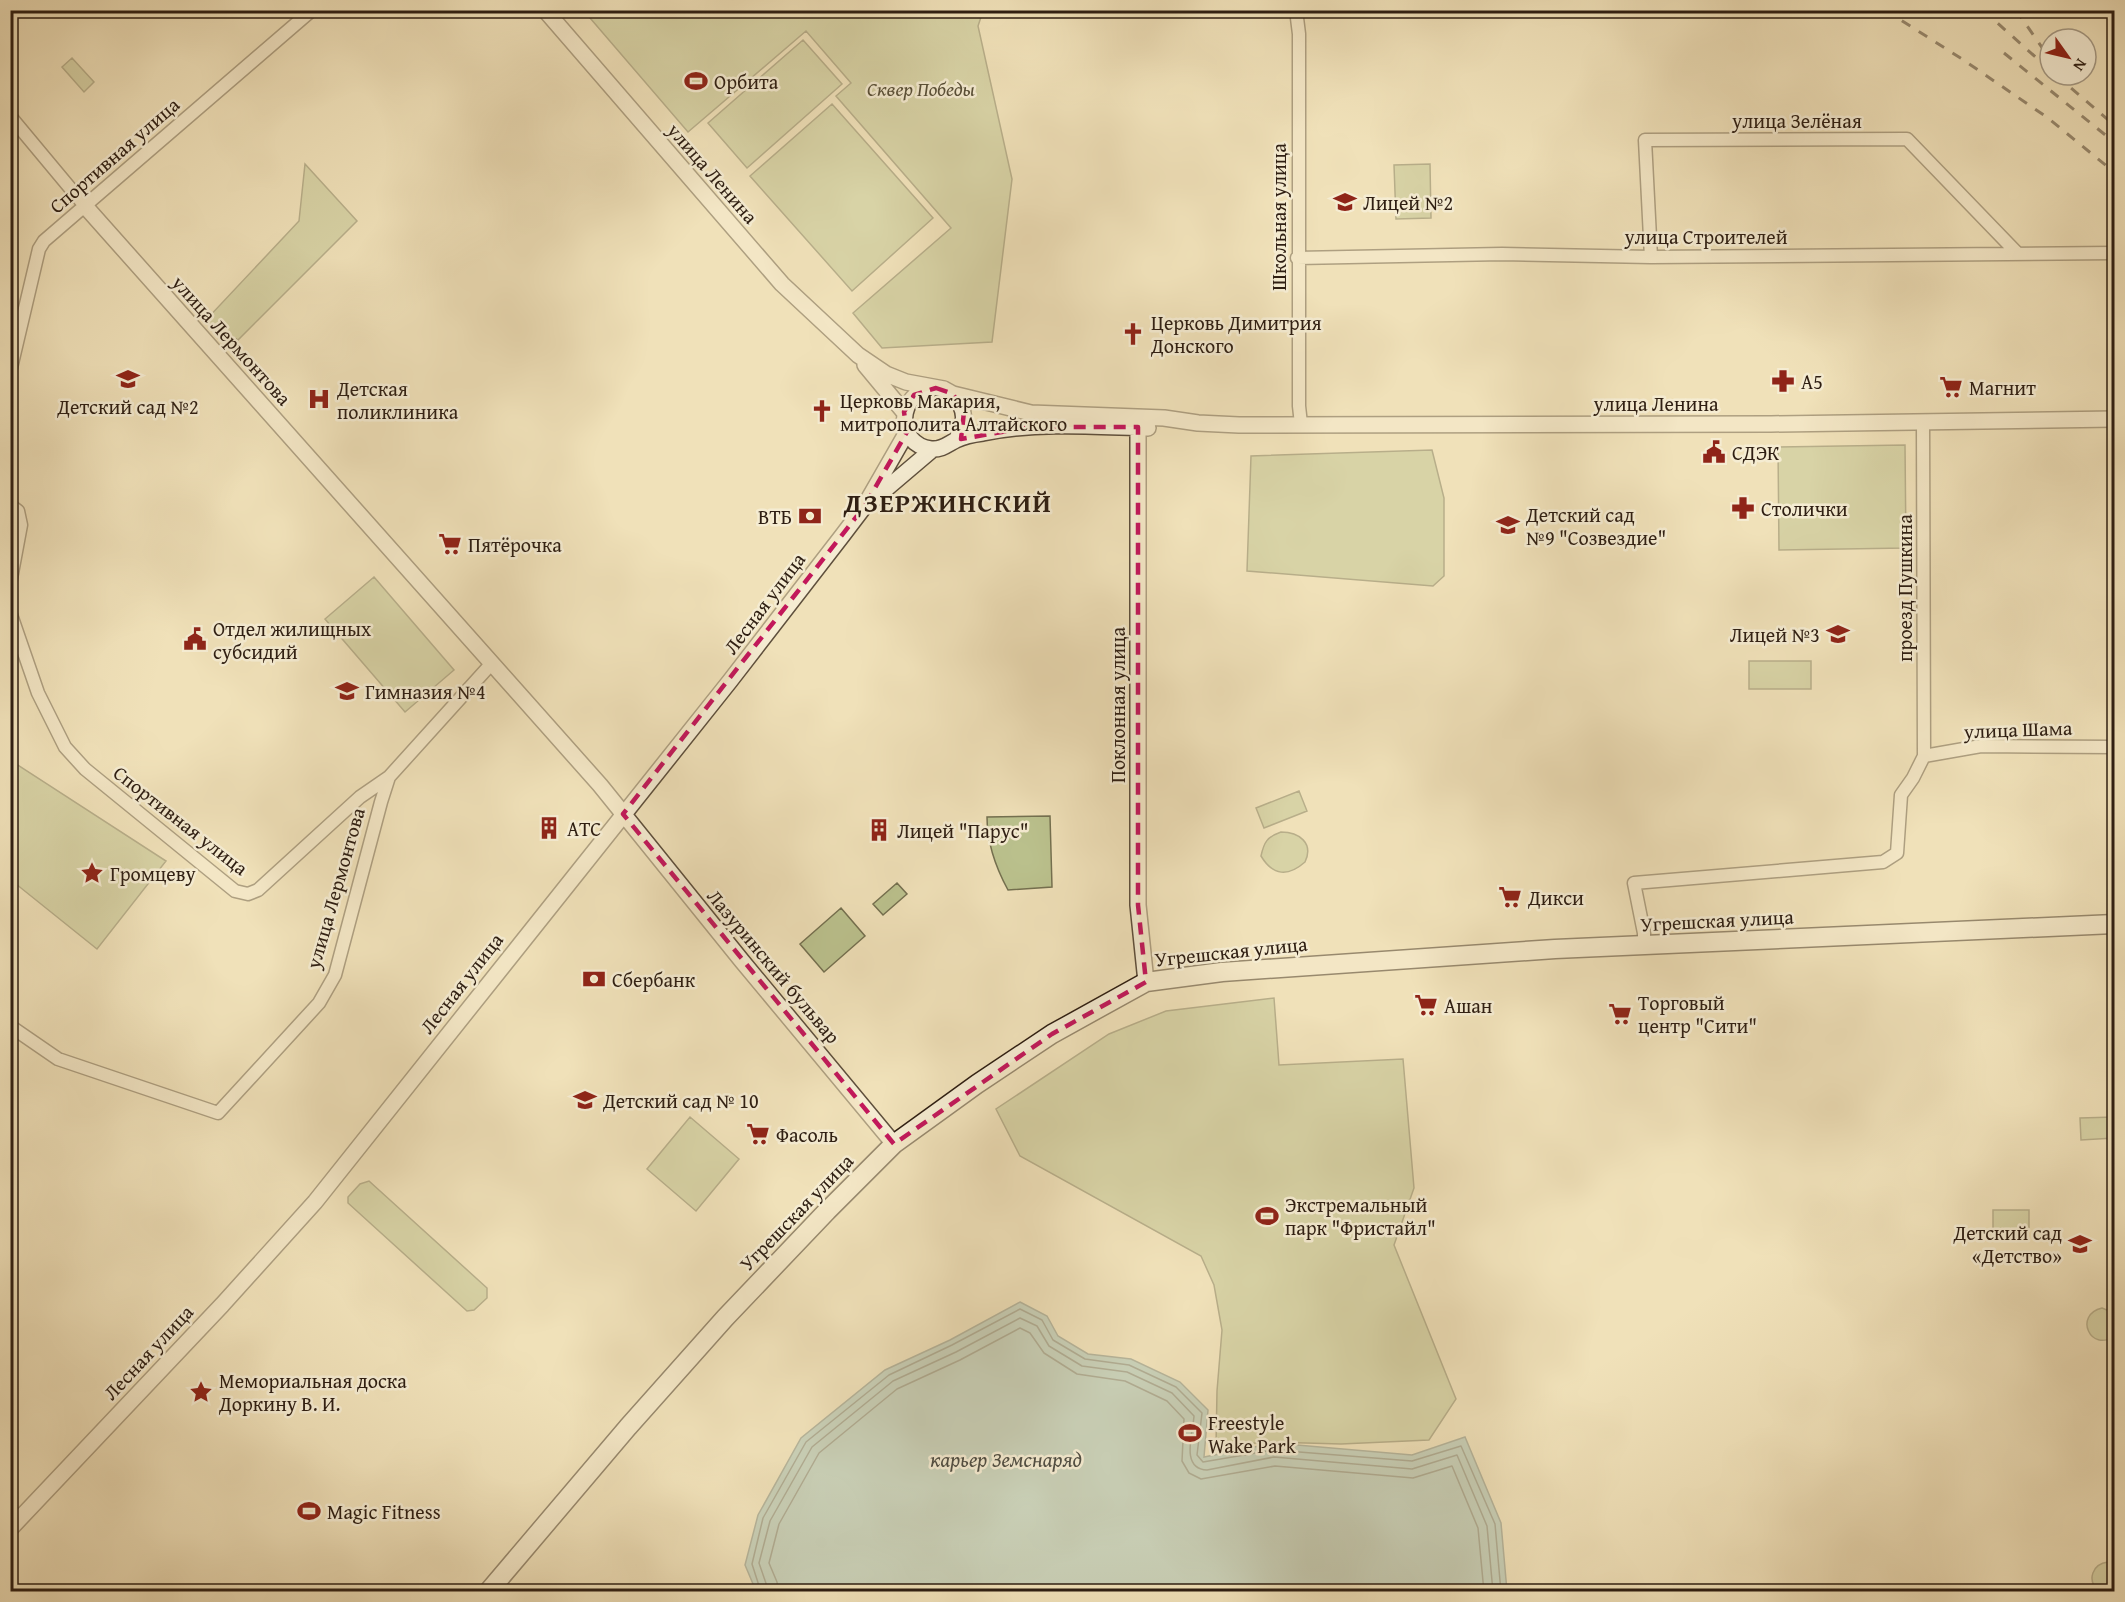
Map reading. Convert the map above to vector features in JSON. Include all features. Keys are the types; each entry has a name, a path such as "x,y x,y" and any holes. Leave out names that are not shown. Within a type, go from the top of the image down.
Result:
{"main road":[{"name":"Угрешская улица","path":"488,1592 628,1426 693,1354 772,1268 894,1144 977,1084 1052,1034 1146,982 1233,971 1545,950 2115,924"}],"street":[{"name":"Спортивная улица","path":"10,372 39,249 44,241 312,10"},
{"name":"улица Ленина","path":"545,10 782,284 858,355 904,412"},
{"name":"Школьная улица","path":"1296,10 1299,34 1297,258 1301,424"},
{"path":"10,116 85,206"},
{"name":"улица Зелёная","path":"1651,256 1645,140 1907,139 2018,254"},
{"name":"улица Лермонтова","path":"85,206 600,784 623,814"},
{"name":"улица Строителей","path":"1297,258 1502,254 1651,256 2115,253"},
{"name":"улица Ленина","path":"858,355 886,374 906,382 1031,413 1164,418 1198,423 1775,424 2115,418"},
{"path":"933,449 922,447 913,441 904,423 904,412 914,395 926,389 936,388"},
{"path":"953,394 960,402 965,418 963,429 956,440"},
{"name":"проезд Пушкина","path":"1923,421 1924,756"},
{"name":"улица Ленина","path":"864,507 933,449 983,433 1031,427 1164,428 1198,423"},
{"name":"Поклонная улица","path":"1138,428 1138,905 1146,982"},
{"name":"Лесная улица","path":"10,1529 222,1305 315,1202 730,681 864,507 907,432"},
{"path":"10,505 18,511 21,525 10,584"},
{"name":"Спортивная улица","path":"10,612 38,693 65,747 85,768 236,891 248,894 258,890 360,797 390,777"},
{"name":"улица Лермонтова","path":"10,1026 58,1059 218,1113 319,1003 335,975 381,802 390,777 492,663"},
{"name":"улица Шама","path":"1924,756 1981,746 2115,747"},
{"path":"1644,946 1644,933 1634,883 1883,862 1897,853 1901,795 1924,756"},
{"name":"Лазуринский бульвар","path":"623,814 894,1144"}],"highlighted area":[{"path":"936,388 953,394 964,412 961,439 1031,427 1138,427 1138,905 1146,982 1052,1034 894,1144 623,814 864,507 907,432 904,412 914,395"}],"green space":[{"name":"Сквер Победы","path":"584,11 983,11 978,26 1012,179 992,342 882,348 853,313 951,228 836,96 851,83 806,31 688,132"},
{"path":"803,40 842,84 747,168 708,123"},
{"path":"72,58 94,82 84,92 62,67"},
{"path":"832,104 933,218 852,291 750,176"},
{"path":"305,164 357,221 238,340 205,321 299,221"},
{"path":"1430,164 1431,218 1396,219 1394,165"},
{"path":"1905,445 1906,548 1779,550 1778,447"},
{"path":"1432,450 1444,498 1444,576 1433,586 1247,571 1251,456"},
{"path":"374,577 454,670 405,712 325,619"},
{"path":"1749,661 1811,661 1811,689 1749,689"},
{"path":"10,760 166,861 97,949 11,880"},
{"path":"1299,791 1307,811 1264,828 1256,808"},
{"path":"1050,816 1052,887 1008,890 993,855 987,817"},
{"path":"1281,832 1299,836 1308,849 1305,862 1287,872 1276,871 1261,856 1267,841"},
{"path":"897,883 907,894 883,915 873,904"},
{"path":"841,908 865,936 824,972 800,944"},
{"name":"Экстремальный парк \"Фристайл\"","path":"1274,998 1279,1065 1403,1059 1414,1188 1394,1245 1456,1399 1429,1440 1341,1444 1269,1442 1216,1446 1217,1391 1222,1330 1214,1285 1201,1256 1020,1156 996,1109 1109,1034 1166,1011"},
{"path":"690,1117 739,1159 696,1211 647,1169"},
{"path":"2114,1117 2114,1138 2081,1140 2080,1118"},
{"path":"369,1181 487,1288 487,1298 474,1310 467,1311 348,1203 348,1197 360,1184"},
{"path":"1993,1210 2029,1210 2029,1230 1993,1230"},
{"path":"2102,1308 2114,1313 2114,1336 2106,1340 2098,1340 2088,1331 2087,1324 2093,1312"},
{"path":"2108,1562 2114,1563 2114,1591 2098,1591 2093,1582 2093,1573 2098,1566"}],"water":[{"name":"карьер Земснаряд","path":"1020,1302 1047,1316 1058,1336 1088,1354 1131,1359 1180,1382 1208,1410 1204,1457 1274,1443 1412,1455 1465,1437 1501,1523 1507,1591 756,1591 745,1565 758,1515 801,1438 885,1370 950,1340"}],"railway":[{"path":"1885,10 2048,118 2114,172"},
{"path":"1983,10 2038,59"},
{"path":"2016,10 2038,42"},
{"path":"2004,53 2114,142"},
{"path":"2070,87 2114,125"}],"place":[{"name":"Орбита","path":"696,81"},
{"name":"Лицей №2","path":"1345,202"},
{"name":"Церковь Димитрия Донского","path":"1133,334"},
{"name":"Детский сад №2","path":"128,379"},
{"name":"А5","path":"1783,381"},
{"name":"Магнит","path":"1951,387"},
{"name":"Детская поликлиника","path":"319,399"},
{"name":"Церковь Макария, митрополита Алтайского","path":"822,411"},
{"name":"СДЭК","path":"1714,452"},
{"name":"Столички","path":"1743,508"},
{"name":"ВТБ","path":"810,516"},
{"name":"Детский сад №9 \"Созвездие\"","path":"1508,525"},
{"name":"Пятёрочка","path":"450,544"},
{"name":"Лицей №3","path":"1838,634"},
{"name":"Отдел жилищных субсидий","path":"195,639"},
{"name":"Гимназия №4","path":"347,691"},
{"name":"АТС","path":"549,828"},
{"name":"Лицей \"Парус\"","path":"879,830"},
{"name":"Громцеву","path":"92,873"},
{"name":"Дикси","path":"1510,897"},
{"name":"Сбербанк","path":"594,979"},
{"name":"Ашан","path":"1426,1005"},
{"name":"Торговый центр \"Сити\"","path":"1620,1014"},
{"name":"Детский сад № 10","path":"585,1100"},
{"name":"Фасоль","path":"758,1134"},
{"name":"Экстремальный парк \"Фристайл\"","path":"1267,1216"},
{"name":"Детский сад «Детство»","path":"2080,1244"},
{"name":"Мемориальная доска Доркину В. И.","path":"201,1392"},
{"name":"Freestyle Wake Park","path":"1190,1433"},
{"name":"Magic Fitness","path":"309,1511"}],"district":[{"name":"ДЗЕРЖИНСКИЙ","path":"948,502"}]}
